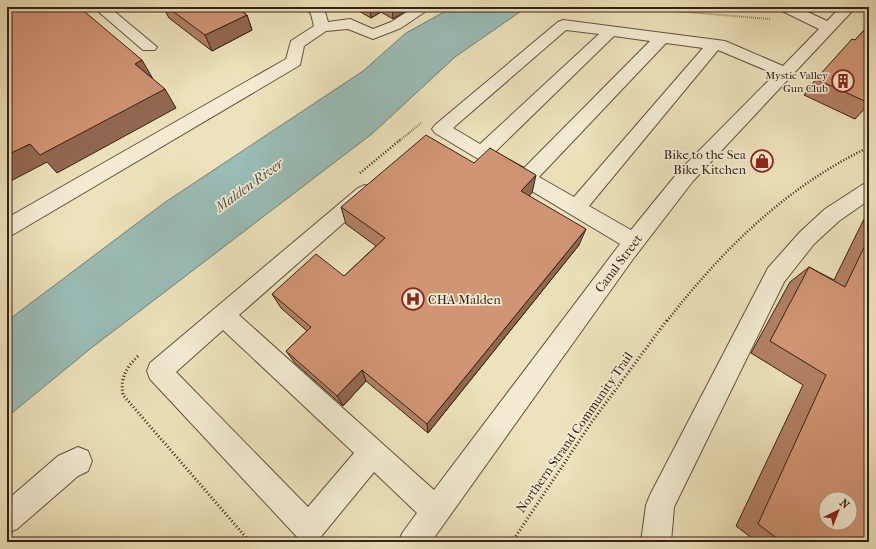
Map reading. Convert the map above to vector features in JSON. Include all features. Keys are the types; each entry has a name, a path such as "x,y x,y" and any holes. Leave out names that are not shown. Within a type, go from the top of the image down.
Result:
{"street":[{"path":"100,7 149,47"},
{"path":"312,7 318,12 322,28"},
{"path":"7,228 294,61 297,44 322,28 350,24 373,34 396,25 425,7"},
{"path":"785,7 830,28"},
{"name":"Canal Street","path":"413,542 634,242 686,176 849,7"},
{"path":"423,144 562,25 725,46 786,73"},
{"path":"482,153 611,31"},
{"path":"526,178 662,38"},
{"path":"576,208 714,45"},
{"path":"441,129 634,242"},
{"path":"372,452 309,529 159,370 380,180"},
{"path":"656,542 660,505 776,275 807,238 832,215 869,190"},
{"path":"223,315 436,511"},
{"path":"7,519 68,466 78,461"}],"path":[{"path":"626,7 773,19"},
{"name":"Northern Strand Community Trail","path":"512,542 569,453 627,371 707,274 746,233 788,196 820,174 869,146"}],"water":[{"name":"Malden River","path":"453,7 527,7 455,57 373,133 90,349 7,417 7,321 164,203 363,71 406,33"}],"building":[{"path":"7,7 79,7 142,60 135,64 165,89 40,155 30,144 7,155"},
{"path":"167,7 235,7 247,15 205,35"},
{"path":"869,25 869,103 816,79 852,39 855,40"},
{"name":"CHA Malden","path":"426,135 474,163 490,148 536,175 521,191 586,229 427,424 362,370 337,396 286,351 311,327 272,294 316,254 344,276 385,238 341,207"},
{"path":"869,237 869,542 782,542 758,524 826,375 770,341 809,267 845,287"}],"place":[{"name":"Mystic Valley Gun Club","path":"843,81"},
{"name":"Bike to the Sea Bike Kitchen","path":"762,161"},
{"name":"CHA Malden","path":"413,299"}]}
